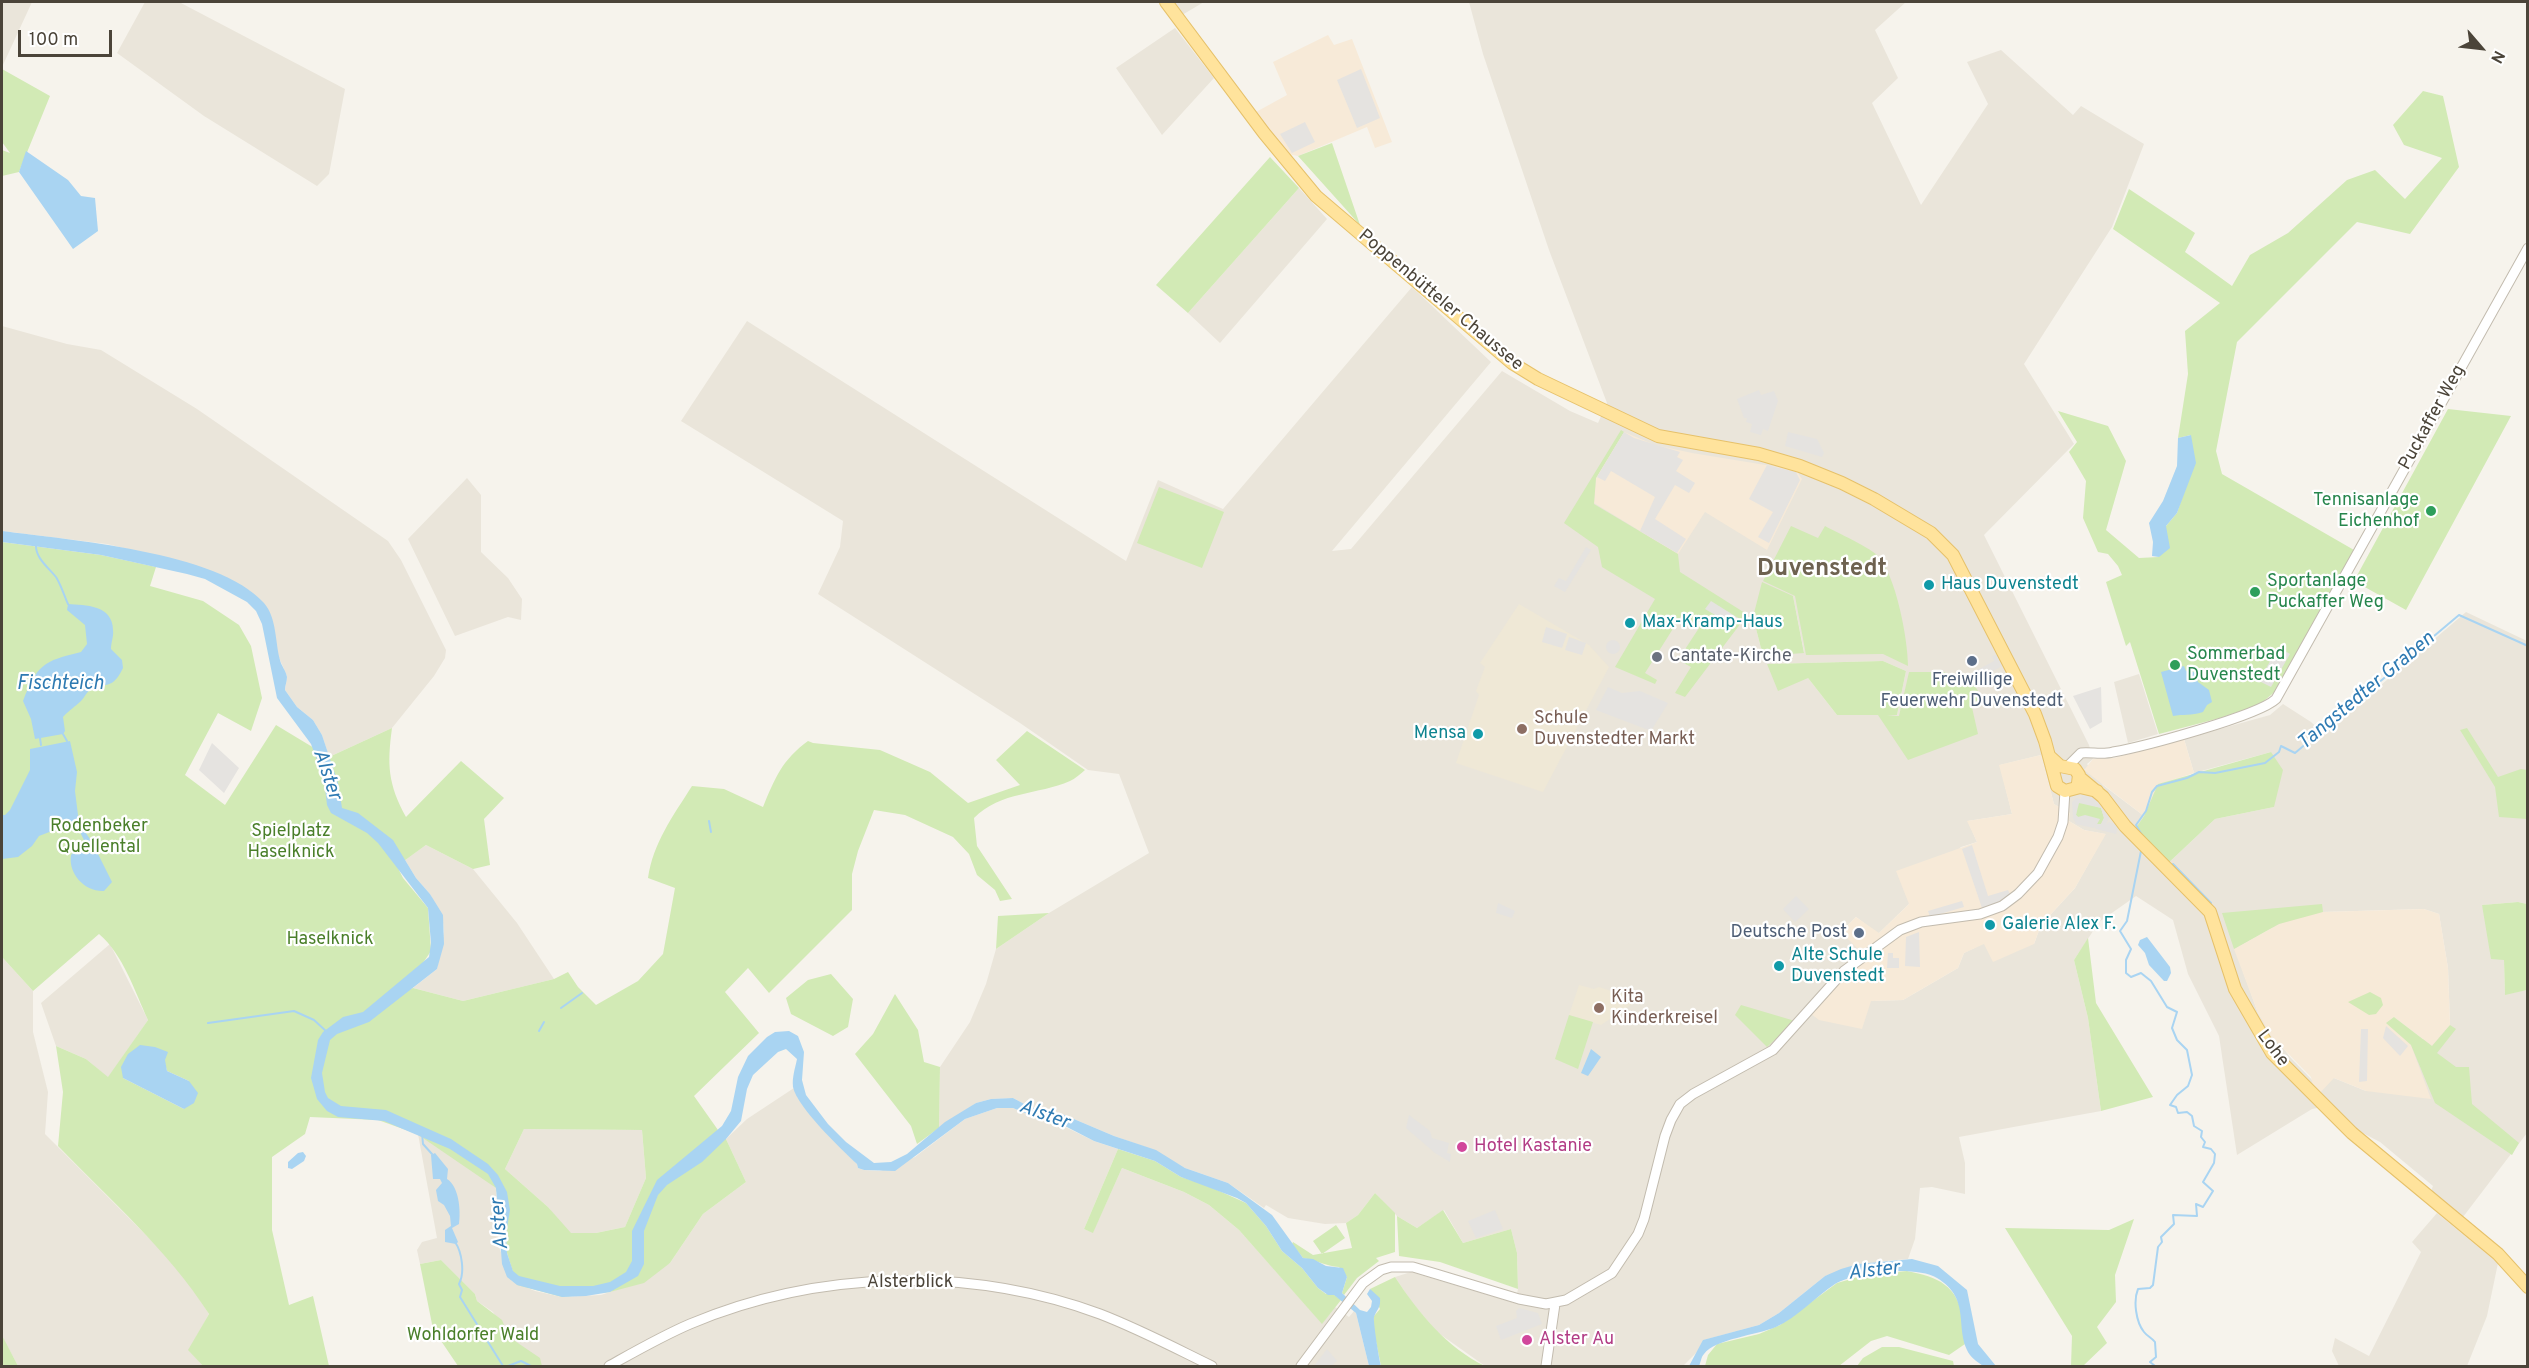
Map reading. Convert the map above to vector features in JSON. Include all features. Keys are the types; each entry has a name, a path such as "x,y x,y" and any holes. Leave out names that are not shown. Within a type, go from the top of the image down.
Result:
{"main road":[{"name":"Poppenbütteler Chaussee","path":"1166,2 1264,133 1316,196 1522,370 1624,421 1658,435 1745,451 1805,467 1874,499 1937,538 1953,555 2009,661 2035,714 2055,777"},
{"path":"2049,755 2071,777"},
{"path":"2058,770 2071,777 2058,787 2055,777 2058,770"},
{"name":"Lohe","path":"2071,777 2097,791 2125,826 2210,912 2235,989 2272,1053 2352,1132 2506,1262 2528,1287"}],"street":[{"name":"Puckaffer Weg","path":"2071,777 2088,752 2115,752 2170,737 2258,711 2276,699 2528,248"},
{"path":"1301,1366 1363,1283 1383,1269 1407,1266 1519,1299 1555,1304 1575,1296 1612,1273 1625,1257 1644,1219 1665,1136 1680,1104 1693,1094 1773,1050 1844,971 1900,930 1921,922 1980,914 2002,906 2018,894 2038,873 2058,837 2071,777"},
{"name":"Alsterblick","path":"609,1366 690,1325 771,1297 842,1284 909,1281 993,1287 1057,1300 1126,1324 1212,1366"},
{"path":"1546,1366 1555,1304"}],"shaded area":[{"path":"2,2 32,2 2,67"},
{"path":"145,2 179,2 345,89 329,174 317,186 204,116 117,53"},
{"path":"1173,2 1204,2 1182,15"},
{"path":"1469,2 1906,2 1875,30 1898,78 1872,103 1921,205 1988,104 1967,62 2001,50 2073,115 2081,106 2144,144 2112,227 2024,364 2074,444 1984,535 2089,745 2093,759 2087,764 2103,785 2144,816 2130,837 2162,869 2215,819 2274,807 2271,752 2194,773 2184,739 2270,715 2283,704 2311,722 2324,734 2466,612 2527,641 2527,904 2518,902 2482,905 2504,959 2505,994 2527,990 2527,1133 2463,1217 2431,1191 2433,1186 2380,1142 2359,1131 2332,1105 2312,1109 2237,1155 2219,1036 2188,974 2173,920 2136,896 2099,922 2074,960 2088,1018 2101,1111 1959,1137 1965,1163 1965,1194 1932,1187 1920,1188 1915,1239 1908,1259 1875,1262 1825,1276 1779,1313 1759,1325 1704,1340 1697,1352 1683,1366 1485,1366 1437,1332 1411,1301 1395,1277 1411,1272 1515,1303 1518,1289 1517,1253 1511,1229 1463,1243 1444,1210 1417,1228 1397,1216 1375,1193 1358,1215 1346,1223 1325,1224 1288,1218 1266,1205 1264,1208 1228,1183 1185,1168 1151,1149 1062,1114 1030,1107 1013,1098 991,1099 976,1103 939,1128 940,1067 970,1022 986,984 996,949 1049,913 1149,853 1119,774 1088,770 1020,723 818,594 840,547 843,521 681,421 747,321 1126,561 1158,480 1223,509 1412,287 1491,362 1332,551 1351,549 1502,371 1570,411 1598,423 1607,403 1549,250 1483,54","holes":["1793,596 1804,652 1763,656 1753,617","1883,661 1906,671 1897,715 1837,715 1808,678 1767,664","2041,755 2054,804 2069,813 2069,821 2084,830 2105,834 2075,888 2041,925 2034,944 1984,943 1964,953 1958,968 1903,1000 1871,1001 1836,975 1860,949 1841,932 1856,917 1878,934 1961,847 1977,842 1968,821 2012,814 2000,765","2424,909 2439,914 2448,968 2450,1025 2411,1045 2366,1091 2334,1078 2313,1081 2290,1057 2258,1013 2235,949 2269,929 2323,912"]},
{"path":"1175,28 1214,78 1162,135 1116,68"},
{"path":"1328,35 1334,45 1352,39 1392,142 1375,148 1367,127 1298,156 1288,154 1256,112 1287,95 1273,62"},
{"path":"1361,69 1380,118 1357,128 1337,80"},
{"path":"1305,122 1315,142 1292,153 1280,134"},
{"path":"1299,188 1327,219 1220,343 1188,313"},
{"path":"2,326 67,344 101,350 197,409 388,541 401,560 446,650 445,658 434,676 392,728 329,757 322,735 313,720 297,707 285,690 287,676 250,591 226,578 197,566 107,544 2,531"},
{"path":"1759,390 1761,395 1774,391 1778,401 1768,431 1763,429 1761,435 1750,432 1752,424 1746,422 1747,418 1744,418 1737,399"},
{"path":"1624,432 1655,445 1796,470 1802,479 1767,550 1705,512 1678,554 1594,503 1596,478"},
{"path":"1624,432 1634,438 1680,452 1677,457 1683,460 1676,471 1695,483 1689,493 1675,485 1655,519 1686,539 1677,553 1640,531 1655,497 1611,471 1605,481 1597,477"},
{"path":"1788,432 1817,439 1824,453 1822,457 1785,446"},
{"path":"1767,465 1796,472 1800,480 1769,543 1758,537 1773,512 1749,499"},
{"path":"467,478 481,495 481,552 508,578 522,599 521,620 508,617 455,636 408,539"},
{"path":"1586,547 1591,550 1565,592 1554,586 1559,578 1566,581"},
{"path":"1711,601 1742,620 1727,622 1705,609"},
{"name":"Schule Duvenstedter Markt","path":"1519,604 1589,645 1609,667 1543,792 1456,763 1479,695 1476,691 1485,667 1480,663"},
{"path":"1546,627 1567,634 1562,648 1542,642"},
{"path":"1569,637 1586,643 1582,655 1565,650"},
{"path":"1613,640 1618,642 1620,647 1618,652 1613,654 1608,652 1606,647 1608,642"},
{"path":"2278,647 2290,654 2271,687 2259,681"},
{"path":"1998,654 2004,665 1976,680 1973,672 1994,661 1992,656"},
{"path":"2139,674 2158,734 2128,743 2114,682"},
{"path":"1608,687 1622,693 1640,691 1668,703 1651,731 1596,710"},
{"path":"2101,687 2102,722 2090,729 2073,696"},
{"path":"2184,739 2194,773 2159,784 2144,816 2084,770 2093,759 2114,758"},
{"path":"212,743 239,768 224,793 199,770"},
{"path":"2041,755 2054,804 2070,813 2069,821 2084,830 2106,834 2075,888 2041,925 2034,944 1993,962 1984,944 1964,953 1958,968 1903,1000 1871,1001 1862,1029 1819,1020 1806,1010 1859,950 1841,932 1856,917 1879,933 1909,904 1896,871 1977,842 1967,821 2012,814 1999,765"},
{"path":"2082,795 2100,800 2110,815 2106,825 2109,822 2118,825 2116,834 2096,829 2094,826 2094,828 2076,824 2073,818 2072,802 2076,798 2081,799","holes":["2079,803 2101,808 2104,818 2101,824 2097,824 2100,819 2076,815"]},
{"path":"426,845 473,869 517,923 554,979 463,1001 413,988 437,969 444,932 443,921 430,894 416,878 405,860"},
{"path":"1972,845 1988,896 2008,890 2010,894 1996,904 1982,908 1962,849"},
{"path":"1796,896 1809,909 1795,922 1783,909"},
{"path":"1962,901 1964,907 1930,917 1928,911"},
{"path":"1498,903 1515,911 1512,918 1496,913"},
{"path":"2424,909 2439,914 2448,968 2450,1025 2432,1046 2394,1017 2411,1045 2431,1099 2366,1091 2334,1078 2320,1093 2313,1086 2311,1077 2271,1036 2258,1013 2234,949 2279,924 2309,914"},
{"path":"1919,932 1920,967 1905,966 1906,937"},
{"path":"110,944 148,1020 108,1078 86,1059 56,1046 41,1003"},
{"path":"1888,953 1893,953 1893,958 1899,958 1899,968 1887,968"},
{"path":"2,957 33,991 33,1032 48,1092 45,1134 165,1254 189,1283 209,1314 189,1350 203,1366 18,1366 2,1336"},
{"name":"Kita Kinderkreisel","path":"1579,985 1594,989 1599,987 1638,1000 1601,1025 1569,1015"},
{"path":"2386,1026 2408,1046 2400,1056 2383,1038"},
{"path":"2361,1029 2368,1029 2367,1081 2359,1082"},
{"path":"794,1088 798,1098 823,1129 857,1164 858,1168 864,1170 880,1171 915,1157 965,1119 997,1108 1013,1108 1037,1118 1053,1121 1094,1141 1118,1149 1084,1229 1093,1232 1122,1168 1184,1192 1209,1205 1239,1230 1322,1323 1335,1307 1349,1317 1354,1311 1369,1366 541,1366 527,1350 509,1338 493,1312 477,1301 475,1294 441,1260 420,1264 417,1250 422,1242 437,1238 418,1134 450,1149 496,1188 499,1247 512,1281 535,1291 562,1297 601,1295 619,1289 670,1263 703,1214 746,1182 726,1139 747,1119"},
{"path":"1409,1115 1430,1131 1432,1138 1449,1143 1447,1153 1451,1154 1450,1162 1435,1153 1406,1128"},
{"path":"524,1129 642,1130 646,1178 625,1227 596,1233 571,1234 548,1207 505,1169"},
{"path":"1495,1210 1503,1229 1476,1238 1468,1221"},
{"path":"2437,1213 2498,1263 2487,1316 2467,1366 2339,1366 2332,1351 2335,1338 2369,1356 2421,1252 2412,1242"},
{"path":"1519,1308 1538,1313 1542,1324 1501,1340 1496,1326 1517,1318 1516,1311"},
{"path":"1327,1349 1337,1361 1331,1366 1314,1366"}],"green space":[{"path":"2,69 50,96 19,172 2,176 2,150 10,153 2,142"},
{"path":"2423,91 2443,96 2459,167 2410,234 2357,222 2237,342 2216,451 2222,474 2354,550 2277,690 2259,705 2159,734 2130,642 2126,646 2106,582 2122,575 2108,554 2098,552 2083,518 2086,481 2069,452 2077,442 2058,411 2108,426 2126,461 2106,530 2139,558 2159,557 2166,526 2177,513 2183,495 2191,435 2178,438 2188,374 2185,331 2220,303 2113,229 2129,189 2195,233 2185,252 2232,286 2250,255 2288,233 2347,180 2375,170 2405,199 2442,158 2404,145 2393,125"},
{"path":"1332,143 1360,225 1298,156"},
{"path":"1270,157 1299,188 1188,313 1156,285"},
{"name":"Tennisanlage Eichenhof","path":"2448,409 2511,416 2406,610 2354,581"},
{"path":"1621,430 1624,432 1596,478 1594,504 1678,554 1680,572 1745,613 1744,619 1685,697 1675,693 1691,667 1678,660 1699,628 1698,624 1694,625 1681,616 1645,673 1657,680 1655,684 1615,667 1655,599 1602,567 1598,547 1564,523"},
{"path":"1159,487 1224,512 1202,568 1137,543"},
{"path":"1791,526 1818,538 1825,526 1877,555 1890,577 1900,608 1908,666 1883,654 1806,655 1795,596 1763,581"},
{"name":"Rodenbeker Quellental","path":"2,542 101,555 156,567 150,586 203,601 239,625 251,646 262,698 251,731 218,713 185,775 225,805 276,725 329,757 392,728 390,774 406,817 461,761 504,798 484,819 490,865 473,869 426,845 397,866 403,878 428,908 431,951 423,963 379,1001 413,988 463,1001 554,979 568,972 578,987 596,1005 638,981 663,954 675,888 648,878 654,853 671,819 692,786 724,789 763,807 780,770 808,741 880,750 930,772 968,803 1020,785 996,760 1027,731 1085,770 1072,780 1058,786 996,803 974,818 977,846 1012,899 1000,901 995,890 977,875 969,854 953,837 905,815 874,810 858,851 852,874 852,910 769,993 748,968 725,992 759,1033 694,1096 726,1139 746,1182 703,1214 670,1263 644,1283 610,1292 562,1297 517,1285 507,1253 506,1235 496,1188 417,1134 378,1120 310,1117 305,1134 272,1157 272,1230 289,1305 313,1296 329,1366 203,1366 188,1350 209,1314 157,1247 58,1146 63,1092 56,1046 86,1059 108,1077 148,1020 128,974 115,952 99,934 33,991 2,957","holes":["164,1060 167,1071 189,1081 184,1109 123,1078","524,1129 642,1130 646,1178 625,1227 596,1233 571,1233 548,1207 505,1169"]},
{"path":"1762,582 1793,596 1804,653 1763,656 1753,617"},
{"path":"1883,661 1906,671 1897,715 1887,716 1899,716 1909,672 1944,672 1966,681 1971,679 1978,691 1979,700 1971,703 1978,734 1908,760 1878,715 1837,715 1808,678 1778,691 1767,664"},
{"path":"2467,728 2498,777 2521,769 2527,770 2527,819 2499,817 2495,787 2460,730"},
{"path":"2271,752 2283,770 2274,807 2215,819 2162,869 2129,838 2144,816 2158,784"},
{"path":"2082,802 2101,808 2104,818 2101,824 2097,824 2098,821 2076,815 2077,804"},
{"path":"2518,902 2527,904 2527,990 2505,995 2504,960 2491,959 2482,905"},
{"path":"2322,904 2323,912 2279,924 2234,949 2222,913"},
{"path":"1049,913 996,949 998,916"},
{"path":"2088,938 2096,1003 2153,1097 2101,1111 2088,1018 2074,960"},
{"path":"831,974 853,999 848,1027 833,1036 791,1014 786,998 808,980"},
{"path":"2370,992 2381,998 2383,1005 2376,1014 2369,1015 2348,1002"},
{"path":"895,994 918,1030 924,1062 940,1067 939,1128 917,1144 911,1126 855,1054 873,1034"},
{"path":"1741,1005 1795,1021 1767,1047 1735,1015"},
{"path":"1569,1015 1593,1022 1578,1069 1555,1059"},
{"path":"2394,1017 2432,1046 2450,1025 2456,1029 2437,1053 2456,1067 2469,1067 2472,1104 2519,1143 2512,1155 2435,1103 2411,1045 2386,1023"},
{"path":"1118,1149 1155,1161 1181,1177 1206,1185 1246,1203 1266,1226 1282,1251 1302,1268 1318,1288 1341,1300 1322,1324 1239,1230 1209,1205 1184,1192 1122,1168 1093,1233 1084,1229"},
{"path":"1375,1193 1395,1213 1395,1252 1376,1258 1379,1261 1357,1278 1344,1295 1342,1293 1347,1277 1339,1267 1303,1258 1292,1244 1293,1242 1313,1255 1352,1248 1346,1223 1358,1215"},
{"path":"1443,1210 1463,1243 1511,1229 1517,1253 1518,1289 1440,1262 1399,1256 1397,1216 1417,1228"},
{"path":"2134,1219 2115,1275 2116,1302 2097,1327 2107,1343 2083,1366 2071,1366 2072,1336 2005,1228 2109,1230"},
{"path":"1336,1225 1345,1238 1322,1254 1313,1241"},
{"name":"Wohldorfer Wald","path":"441,1260 475,1294 477,1301 502,1320 509,1337 540,1358 542,1366 458,1366 433,1329 420,1264"},
{"path":"1907,1271 1937,1280 1957,1298 1963,1320 1965,1344 1949,1355 1887,1336 1871,1341 1839,1366 1705,1366 1708,1355 1717,1344 1759,1334 1780,1325 1837,1283 1865,1275"},
{"path":"1395,1277 1434,1328 1458,1349 1485,1366 1381,1366 1373,1327 1374,1316 1380,1309 1370,1289"},
{"path":"2,1336 4,1339 18,1366 2,1366"},
{"path":"1882,1347 1899,1347 1953,1361 1954,1366 1857,1366 1863,1358"}],"water":[{"path":"26,151 68,180 81,196 95,198 98,231 73,249 19,172"},
{"path":"2191,435 2196,463 2177,513 2166,526 2170,548 2159,557 2152,556 2153,542 2149,523 2163,501 2177,466 2178,438"},
{"name":"Alster","path":"2,531 102,544 178,560 213,571 242,585 264,603 271,616 280,660 287,677 285,690 297,707 313,720 322,735 338,783 342,808 358,813 393,840 416,878 430,894 443,915 444,944 437,969 369,1022 337,1034 330,1040 322,1073 325,1092 328,1098 341,1106 386,1110 451,1139 488,1164 498,1175 507,1192 510,1210 506,1234 507,1253 513,1271 519,1276 560,1286 593,1286 610,1282 626,1272 632,1261 632,1231 657,1180 722,1126 731,1111 738,1077 748,1056 775,1032 789,1031 798,1036 804,1052 802,1080 806,1095 828,1124 846,1142 874,1163 891,1162 907,1154 945,1122 976,1103 991,1099 1013,1098 1030,1107 1062,1114 1114,1136 1156,1150 1185,1168 1228,1183 1272,1215 1303,1258 1313,1259 1326,1266 1343,1268 1347,1277 1342,1293 1360,1310 1367,1312 1371,1307 1372,1301 1367,1294 1370,1289 1380,1298 1374,1320 1381,1366 1369,1366 1356,1313 1334,1295 1328,1295 1318,1288 1302,1268 1282,1251 1266,1226 1246,1203 1237,1198 1181,1177 1155,1161 1094,1141 1063,1125 1013,1108 997,1108 965,1119 895,1171 864,1170 858,1168 857,1164 820,1127 802,1105 793,1087 797,1059 786,1049 778,1052 753,1075 747,1089 741,1121 726,1139 702,1162 667,1185 658,1195 644,1231 644,1264 638,1276 610,1292 586,1296 562,1297 517,1285 507,1277 502,1264 496,1188 488,1174 450,1149 384,1121 338,1117 327,1111 317,1099 311,1078 318,1040 323,1032 343,1017 363,1012 429,957 431,943 428,908 378,843 367,833 331,813 327,805 324,779 311,744 277,698 262,624 256,611 247,602 205,579 101,555 2,542"},
{"name":"Fischteich","path":"68,604 97,608 108,616 112,622 113,632 111,649 122,660 123,668 115,681 90,690 63,717 65,731 63,734 35,739 31,719 23,701 33,679 43,666 58,658 81,652 87,644 85,625 67,610"},
{"path":"2184,666 2186,671 2194,672 2198,682 2209,690 2212,702 2203,712 2173,716 2161,672"},
{"name":"Fischteich","path":"70,741 77,772 75,791 79,823 92,842 112,882 104,891 97,891 84,885 72,869 71,855 84,840 78,828 65,826 39,836 32,846 18,857 2,859 2,815 10,810 30,770 30,749"},
{"path":"2147,937 2170,967 2171,973 2167,981 2164,981 2149,965 2145,953 2138,945 2140,940"},
{"path":"140,1045 168,1052 165,1060 167,1071 189,1081 198,1093 194,1103 184,1109 123,1078 121,1067 128,1054"},
{"path":"1591,1049 1601,1057 1588,1076 1581,1073"},
{"path":"303,1152 306,1156 304,1161 292,1169 288,1168 288,1162 298,1153"},
{"path":"435,1153 448,1169 447,1179 454,1187 458,1199 459,1224 452,1228 458,1242 456,1244 445,1242 445,1230 451,1226 450,1216 444,1205 438,1201 436,1190 442,1183 440,1179 433,1179 431,1155"},
{"name":"Alster","path":"1912,1259 1938,1266 1967,1290 1978,1344 1996,1366 1983,1366 1970,1355 1965,1345 1959,1305 1948,1287 1937,1278 1927,1274 1901,1271 1871,1273 1835,1284 1784,1323 1717,1345 1704,1354 1699,1366 1689,1366 1703,1340 1759,1325 1779,1313 1825,1276 1858,1264"}],"waterway":[{"path":"36,544 40,558 56,577 68,604"},
{"name":"Tangstedter Graben","path":"2142,835 2136,825 2146,811 2152,792 2157,786 2187,778 2199,772 2215,773 2265,763 2279,752 2281,746 2295,753 2459,615 2528,646"},
{"path":"63,734 67,741"},
{"path":"40,738 41,745"},
{"path":"709,821 711,832"},
{"path":"2141,851 2127,921 2120,931 2131,949 2126,960 2126,973 2131,977 2141,973 2151,981 2167,1007 2177,1012 2172,1028 2177,1040 2187,1050 2192,1075 2188,1086 2170,1105 2176,1107 2178,1113 2187,1112 2192,1116 2194,1126 2202,1131 2201,1137 2205,1142 2203,1147 2211,1149 2215,1154 2214,1163 2203,1182 2213,1191 2203,1207 2196,1204 2197,1216 2173,1215 2174,1224 2161,1237 2162,1242 2158,1247 2153,1285 2150,1288 2138,1289 2136,1294 2139,1323 2144,1332 2155,1342 2156,1357 2150,1362 2155,1366"},
{"path":"2173,864 2211,903"},
{"path":"561,1008 582,993"},
{"path":"208,1023 294,1011 314,1020 327,1032"},
{"path":"539,1031 544,1022"},
{"path":"422,1133 423,1144 432,1154"},
{"path":"455,1242 462,1263 460,1297 503,1366"},
{"path":"508,1366 521,1361 531,1366"}],"place":[{"name":"Tennisanlage Eichenhof","path":"2431,511"},
{"name":"Haus Duvenstedt","path":"1929,585"},
{"name":"Sportanlage Puckaffer Weg","path":"2255,592"},
{"name":"Max-Kramp-Haus","path":"1630,623"},
{"name":"Cantate-Kirche","path":"1657,657"},
{"name":"Freiwillige Feuerwehr Duvenstedt","path":"1972,661"},
{"name":"Sommerbad Duvenstedt","path":"2175,665"},
{"name":"Schule Duvenstedter Markt","path":"1522,729"},
{"name":"Mensa","path":"1478,734"},
{"name":"Galerie Alex F.","path":"1990,925"},
{"name":"Deutsche Post","path":"1859,933"},
{"name":"Alte Schule Duvenstedt","path":"1779,966"},
{"name":"Kita Kinderkreisel","path":"1599,1008"},
{"name":"Hotel Kastanie","path":"1462,1147"},
{"name":"Alster Au","path":"1527,1340"}],"district":[{"name":"Duvenstedt","path":"1822,570"}],"park label":[{"name":"Spielplatz Haselknick","path":"291,842"},
{"name":"Haselknick","path":"330,940"}]}
